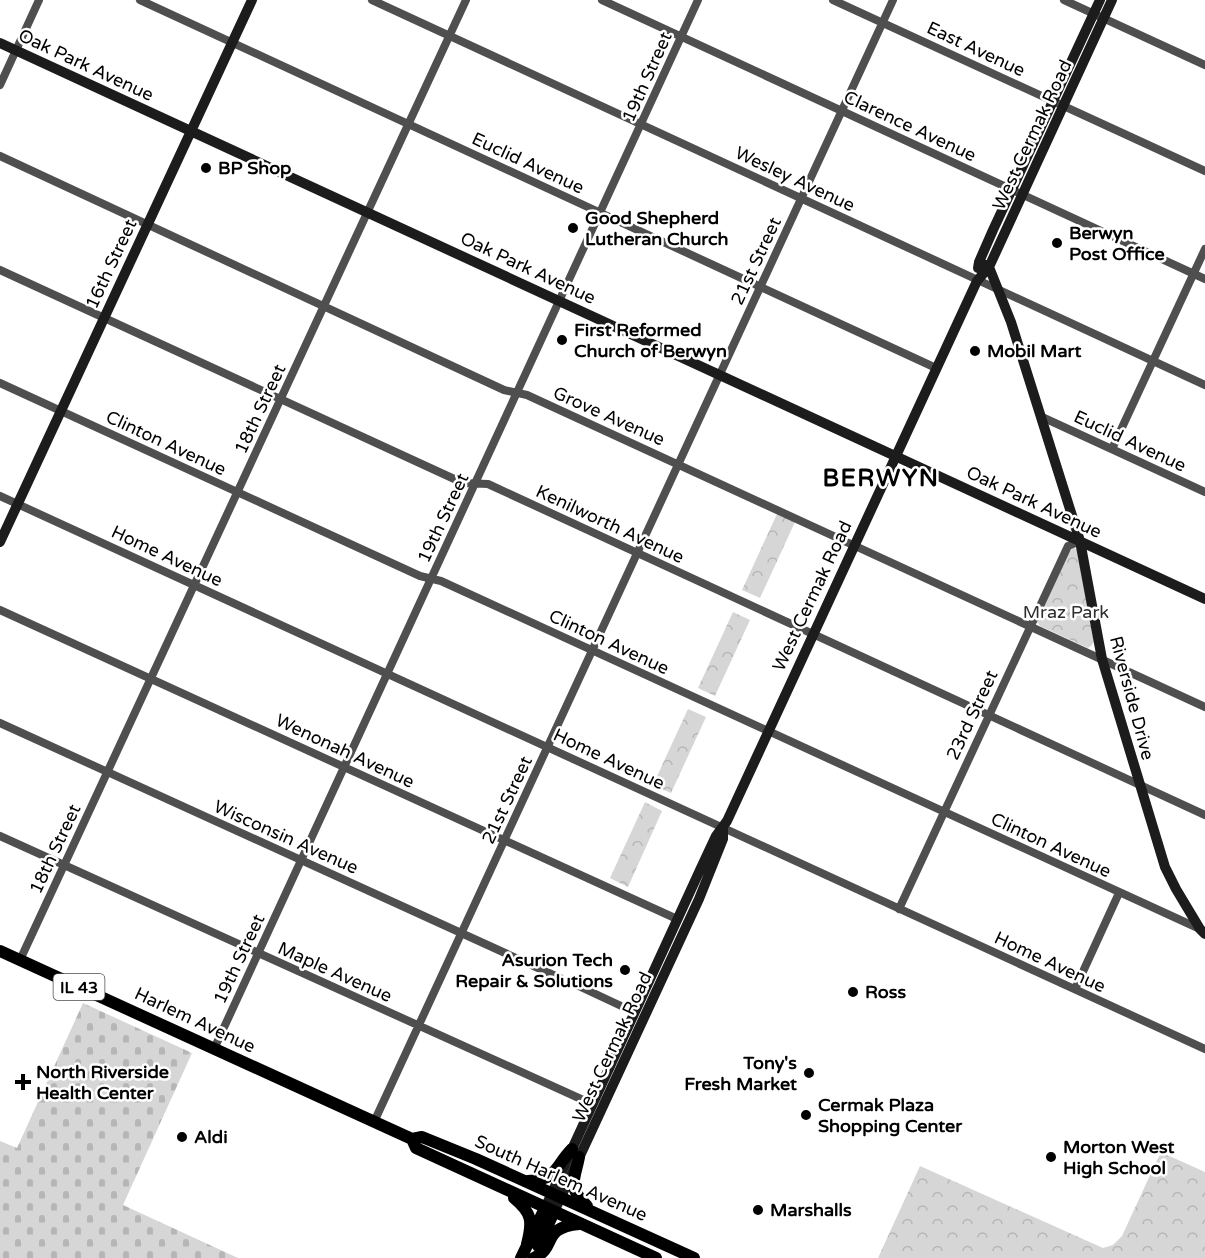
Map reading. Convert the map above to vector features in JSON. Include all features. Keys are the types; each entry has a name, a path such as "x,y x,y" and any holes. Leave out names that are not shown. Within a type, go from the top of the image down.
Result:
{"main road":[{"name":"Harlem Avenue","path":"0,951 374,1122"},
{"name":"South Harlem Avenue","path":"374,1122 412,1139 422,1137 694,1258"},
{"name":"South Harlem Avenue","path":"412,1139 416,1148 656,1258"},
{"path":"525,1181 548,1178 554,1174 561,1160 576,1153 574,1192 592,1211"},
{"path":"501,1188 517,1200 530,1216 527,1244"},
{"path":"521,1258 527,1244 549,1210"},
{"path":"533,1258 549,1210"},
{"path":"533,1258 543,1254 554,1232 561,1226 580,1224"}],"street":[{"path":"0,85 39,0"},
{"name":"Euclid Avenue","path":"140,0 936,368"},
{"name":"16th Street","path":"0,542 252,0"},
{"name":"Wesley Avenue","path":"372,0 1205,385"},
{"name":"18th Street","path":"20,960 466,0"},
{"name":"Clarence Avenue","path":"602,0 1205,279"},
{"name":"19th Street","path":"214,1049 698,0"},
{"name":"East Avenue","path":"833,0 1205,171"},
{"name":"21st Street","path":"374,1122 893,0"},
{"path":"1064,0 1205,65"},
{"name":"West Cermak Road","path":"576,1153 592,1104 977,281 1017,192 1053,101 1100,0"},
{"name":"West Cermak Road","path":"1017,192 1063,106 1112,0"},
{"name":"Oak Park Avenue","path":"0,43 1205,599"},
{"name":"Grove Avenue","path":"0,156 504,390 527,395 1205,707"},
{"path":"1112,449 1205,249"},
{"name":"Riverside Drive","path":"984,264 999,291 1042,417 1080,541 1102,659 1165,867 1203,931"},
{"name":"Kenilworth Avenue","path":"0,270 463,483 488,484 1205,815"},
{"name":"Clinton Avenue","path":"0,383 420,576 441,581 1203,931"},
{"name":"Euclid Avenue","path":"1042,417 1205,492"},
{"name":"Home Avenue","path":"0,496 1205,1049"},
{"name":"23rd Street","path":"899,909 1068,546 1080,541"},
{"name":"Wenonah Avenue","path":"0,610 677,919"},
{"name":"Wisconsin Avenue","path":"0,723 560,978"},
{"name":"West Cermak Road","path":"549,1210 699,899 723,838 723,828"},
{"name":"Maple Avenue","path":"0,836 592,1104"},
{"path":"1075,989 1119,893"},
{"path":"570,982 634,1012"}],"green space":[{"path":"777,514 795,522 760,598 742,590"},
{"name":"Mraz Park","path":"1073,548 1077,549 1094,642 1088,648 1040,626 1037,622 1068,553"},
{"path":"733,612 750,620 715,696 698,688"},
{"path":"688,709 706,717 671,793 653,785"},
{"path":"645,802 662,811 628,887 610,878"},
{"path":"83,1003 192,1053 123,1205 238,1258 0,1258 0,1141 17,1148"},
{"path":"1165,1154 1205,1172 1205,1258 878,1258 920,1166 1103,1248 1113,1245 1122,1236 1157,1160 1160,1155"}],"place":[{"name":"BP Shop","path":"206,168"},
{"name":"Good Shepherd Lutheran Church","path":"573,228"},
{"name":"Berwyn Post Office","path":"1057,243"},
{"name":"First Reformed Church of Berwyn","path":"562,340"},
{"name":"Mobil Mart","path":"975,351"},
{"name":"Asurion Tech Repair & Solutions","path":"625,970"},
{"name":"Ross","path":"853,992"},
{"name":"Tony's Fresh Market","path":"809,1073"},
{"name":"North Riverside Health Center","path":"23,1082"},
{"name":"Cermak Plaza Shopping Center","path":"806,1115"},
{"name":"Aldi","path":"182,1137"},
{"name":"Morton West High School","path":"1051,1157"},
{"name":"Marshalls","path":"758,1210"}],"district":[{"name":"BERWYN","path":"881,478"}]}
